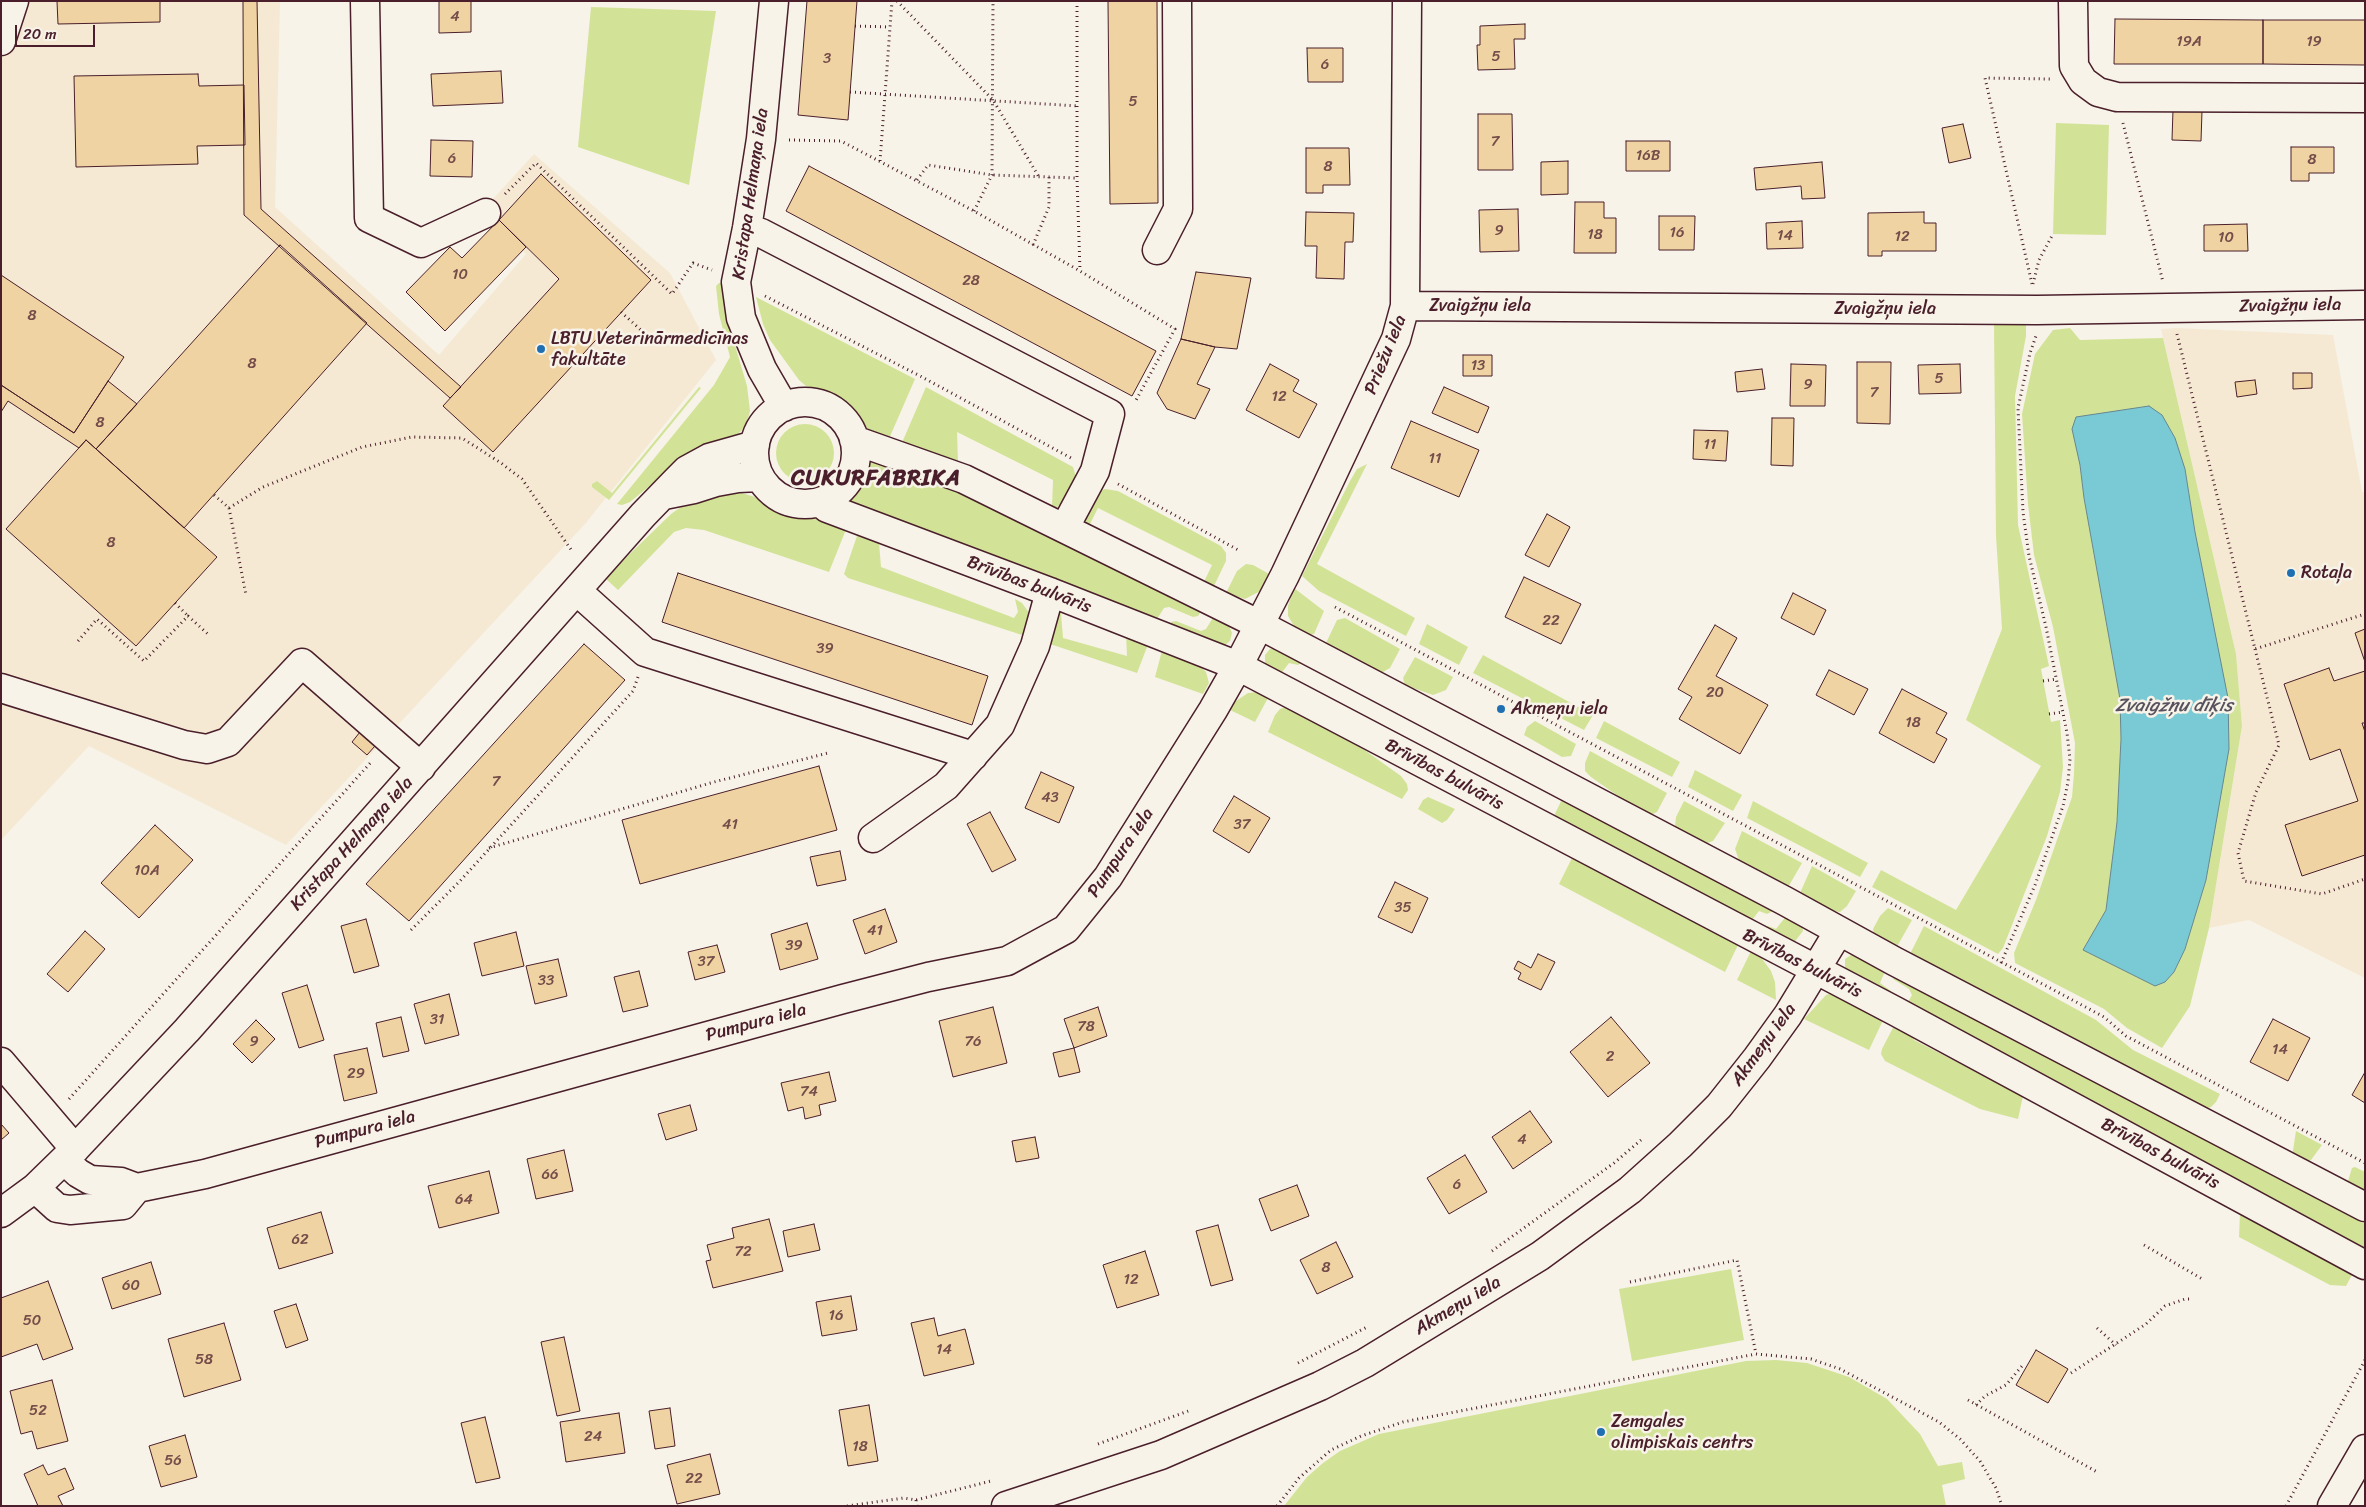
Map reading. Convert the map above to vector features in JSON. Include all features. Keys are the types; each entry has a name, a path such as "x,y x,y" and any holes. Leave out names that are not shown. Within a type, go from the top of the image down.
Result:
{"street":[{"path":"1,41 14,1"},
{"path":"365,1 369,218 421,243 486,213"},
{"name":"Kristapa Helmaņa iela","path":"774,1 761,139 747,228 736,282 741,318 762,369 784,407"},
{"path":"1157,250 1178,209 1177,1"},
{"name":"Priežu iela","path":"1260,624 1396,339 1405,306 1408,1"},
{"path":"2073,1 2074,66 2083,81 2098,92 2117,96 2365,98"},
{"path":"747,228 761,233 1110,414 1095,471 1065,527"},
{"name":"Zvaigžņu iela","path":"1405,306 2037,310 2365,305"},
{"path":"800,402 818,404 834,411 847,424 854,440 856,459 850,478 838,493 821,502 797,504 776,495 760,477 755,462 755,445 760,430 770,416 784,407 800,402"},
{"path":"854,440 964,479 1260,624 2365,1207"},
{"name":"Kristapa Helmaņa iela","path":"35,1188 70,1155 187,1030 643,515 687,470 709,458 755,445"},
{"path":"664,495 738,478 760,477"},
{"name":"Brīvības bulvāris","path":"821,502 827,508 1050,592 1238,666 2365,1264"},
{"path":"577,591 645,652 973,756"},
{"path":"873,838 946,786 1000,725 1035,646 1050,592"},
{"path":"1238,666 1260,624"},
{"path":"1,688 184,745 207,749 228,742 302,663 421,767"},
{"name":"Pumpura iela","path":"1,1062 50,1120 78,1173 90,1180 121,1182 137,1188 205,1174 909,982 1008,961 1066,930 1108,877 1213,710 1238,666"},
{"name":"Akmeņu iela","path":"1006,1506 1161,1454 1320,1386 1365,1363 1540,1256 1630,1190 1680,1145 1719,1106 1757,1058 1816,971 1839,931"},
{"path":"1,1212 35,1188 57,1208 70,1210 123,1205 137,1188"},
{"path":"2332,1506 2365,1449"}],"path":[{"path":"880,161 892,1"},
{"path":"897,1 992,100 1039,177"},
{"path":"974,211 992,175 993,1"},
{"path":"1077,1 1077,178 1080,271"},
{"path":"855,26 890,27"},
{"path":"2053,234 2039,260 2032,287 1985,78 2083,81"},
{"path":"850,92 1078,106"},
{"path":"2117,96 2279,746 2256,792 2238,853 2244,881 2322,894 2365,879"},
{"path":"761,139 841,142 974,211 1080,271 1175,329 1132,408 1110,414"},
{"path":"486,213 536,163 672,294 693,263 717,272"},
{"path":"917,180 928,165 992,175 1077,178"},
{"path":"1033,245 1049,207 1049,177"},
{"path":"764,295 922,377 1240,551"},
{"path":"2001,963 2035,885 2063,806 2070,758 2057,679 2029,556 2022,512 2018,408 2030,353 2040,327 2037,310"},
{"path":"621,312 642,331"},
{"path":"229,508 263,487 362,447 412,437 462,438 501,462 522,479 572,550"},
{"path":"214,495 229,508 246,595"},
{"path":"175,603 209,635"},
{"path":"1335,607 2104,1018 2126,1036 2365,1163"},
{"path":"2255,649 2365,614"},
{"path":"78,641 97,619 144,661 188,616"},
{"path":"411,930 633,691 645,652"},
{"path":"2043,681 2057,679"},
{"path":"2049,714 2063,712"},
{"path":"50,1120 374,759 393,744"},
{"path":"489,848 714,782 828,753"},
{"path":"1487,1254 1606,1168 1646,1136"},
{"path":"2144,1245 2204,1280"},
{"path":"1630,1282 1737,1260 1756,1354"},
{"path":"2071,1373 2116,1346 2146,1324 2165,1306 2185,1299 2193,1299"},
{"path":"1289,1368 1370,1326"},
{"path":"2097,1328 2116,1346"},
{"path":"1277,1506 1299,1478 1331,1450 1361,1436 1403,1422 1756,1354 1811,1359 1840,1369 1939,1422 1960,1439 1980,1461 1996,1488 2002,1506"},
{"path":"2286,1506 2365,1360"},
{"path":"1976,1405 1985,1396 2006,1385 2022,1366"},
{"path":"1968,1400 2099,1473"},
{"path":"1089,1448 1194,1408"},
{"path":"847,1506 904,1498 916,1500 963,1490 998,1479"},
{"path":"916,1500 917,1506"}],"shaded area":[{"path":"1,1 280,1 275,207 439,355 526,254 482,211 534,154 670,273 716,360 585,524 286,845 89,746 1,840"},
{"name":"Rotaļa","path":"2176,328 2333,335 2362,492 2365,492 2365,978 2249,920 2209,928 2242,726 2236,654 2161,329"}],"green space":[{"path":"591,7 716,11 689,185 578,147"},
{"path":"2056,123 2109,125 2106,235 2053,234"},
{"path":"719,283 723,283 726,315 747,386 750,411 746,426 731,441 669,470 630,502 622,505 617,504 714,385 730,357 719,314 716,286"},
{"path":"756,297 915,379 888,441 870,433 858,415 846,402 832,394 806,386 799,380 770,340 763,324"},
{"path":"2026,322 2026,336 2015,396 2018,525 2049,666 2041,669 2051,722 2060,720 2063,767 2060,792 2047,836 2003,948 1998,954 1872,887 1881,870 1956,910 2041,766 1966,720 2002,629 1996,536 1994,323"},
{"path":"2070,328 2080,340 2163,338 2236,654 2242,726 2209,928 2190,1006 2162,1048 2127,1028 2104,1009 2015,963 2014,953 2036,900 2072,797 2074,774 2075,743 2053,627 2034,555 2028,504 2022,414 2035,354 2053,330","holes":["2148,406 2185,469 2195,532 2218,809 2206,880 2185,949 2174,972 2084,949 2106,910 2117,822 2121,739 2120,699 2084,498 2080,465 2128,410"]},
{"path":"699,387 701,388 609,500 592,487 592,484 597,481 612,493"},
{"path":"926,387 1073,467 1076,477 1065,501 1057,507 1052,507 1053,480 957,432 958,462 901,445"},
{"path":"799,424 811,424 826,432 834,447 834,459 826,474 811,482 799,482 784,474 776,459 776,447 784,432"},
{"path":"871,455 963,494 1201,611 1198,616 1193,617 1169,607 1164,608 1155,622 846,504 857,490 868,468"},
{"path":"1367,464 1317,564 1415,618 1406,636 1319,591 1302,576 1350,481 1357,469"},
{"path":"728,489 755,497 773,510 787,516 828,520 847,527 829,572 704,530 686,528 674,532 618,590 605,578 671,514 688,502"},
{"path":"1105,489 1118,491 1221,546 1226,553 1226,561 1213,588 1203,584 1212,565 1098,508 1089,526 1084,519 1096,493"},
{"path":"858,533 879,543 881,567 1014,618 1018,612 1015,599 1022,603 1030,614 1028,637 848,578 844,574"},
{"path":"1246,564 1253,565 1271,575 1266,588 1245,599 1226,593 1237,571"},
{"path":"1294,588 1324,611 1314,634 1310,635 1294,626 1288,616 1288,606"},
{"path":"1061,613 1063,638 1127,656 1126,633 1149,642 1137,673 1044,642 1056,615"},
{"path":"1214,616 1229,626 1232,633 1230,641 1224,646 1170,625 1171,622 1176,621 1201,631 1206,629"},
{"path":"1345,618 1400,649 1390,668 1381,673 1326,643 1337,620"},
{"path":"1427,624 1468,647 1459,665 1419,644"},
{"path":"1163,647 1197,663 1206,672 1209,683 1203,694 1155,677"},
{"path":"1276,647 1302,660 1301,663 1298,665 1289,663 1280,675 1270,670 1265,664 1265,655 1270,649"},
{"path":"1483,655 1593,715 1584,730 1473,673"},
{"path":"1415,657 1453,677 1446,690 1433,695 1405,685 1403,678"},
{"path":"1258,692 1269,696 1255,722 1228,709 1233,703 1248,693"},
{"path":"1286,707 1363,749 1401,776 1407,784 1408,790 1402,799 1268,732 1275,715 1280,709"},
{"path":"1535,721 1576,744 1571,756 1562,757 1524,735 1527,727"},
{"path":"1604,721 1680,762 1672,777 1596,738"},
{"path":"1590,751 1667,793 1657,812 1651,815 1634,807 1591,777 1585,771 1585,763"},
{"path":"1695,770 1742,795 1733,811 1688,787"},
{"path":"1428,797 1455,809 1447,820 1442,823 1418,809 1423,800"},
{"path":"1563,797 1774,908 1773,911 1767,914 1759,911 1749,924 1553,818"},
{"path":"1684,801 1725,823 1713,841 1704,844 1675,826 1676,817"},
{"path":"1753,801 1868,863 1860,877 1747,818"},
{"path":"1742,831 1802,863 1787,889 1740,863 1735,849"},
{"path":"1573,856 1738,945 1725,972 1559,884"},
{"path":"1812,866 1856,891 1847,906 1840,912 1833,911 1800,893"},
{"path":"1888,908 1912,920 1894,952 1874,937 1873,929 1880,916"},
{"path":"1787,915 1802,925 1803,931 1793,944 1764,929 1768,926 1776,929"},
{"path":"1924,926 2096,1020 2133,1050 2220,1094 2216,1102 2211,1107 2205,1109 1907,960"},
{"path":"1751,951 1760,956 1771,971 1775,982 1776,1000 1737,980"},
{"path":"1857,954 1886,969 1880,983 1891,991 1892,995 1845,972 1845,959"},
{"path":"1897,973 2365,1224 2365,1251 1905,1007 1912,995 1909,989 1893,979"},
{"path":"1835,992 1885,1016 1869,1050 1804,1019 1826,995"},
{"path":"1896,1022 1908,1027 1914,1040 2023,1096 2018,1119 1980,1109 1885,1061 1881,1054 1882,1049"},
{"path":"2296,1131 2322,1145 2311,1160 2305,1163 2292,1157"},
{"path":"2355,1167 2365,1172 2365,1195 2352,1188 2348,1181 2352,1168"},
{"path":"2240,1213 2353,1273 2346,1286 2330,1285 2239,1237"},
{"path":"1731,1269 1744,1340 1632,1361 1619,1289"},
{"name":"Zemgales olimpiskais centrs","path":"1776,1360 1807,1363 1849,1377 1887,1399 1920,1434 1938,1466 1962,1462 1965,1479 1942,1485 1946,1506 1284,1506 1307,1477 1323,1463 1340,1451 1379,1434 1746,1361"}],"water":[{"name":"Zvaigžņu dīķis","path":"2149,406 2162,415 2175,438 2185,469 2195,532 2228,698 2229,749 2206,880 2185,949 2174,972 2165,982 2155,986 2083,950 2106,910 2117,822 2121,739 2120,699 2084,498 2080,465 2072,429 2076,417"}],"building":[{"path":"57,1 160,1 160,22 58,24"},
{"path":"243,1 257,1 261,209 461,387 450,398 244,215"},
{"path":"439,1 471,1 471,32 439,33"},
{"path":"807,1 857,1 848,120 798,115"},
{"path":"1108,1 1157,1 1158,203 1110,204"},
{"path":"2115,19 2263,20 2263,64 2114,64"},
{"path":"2263,20 2365,20 2365,65 2263,64"},
{"path":"1525,24 1525,39 1514,39 1515,69 1478,70 1477,45 1480,45 1480,26"},
{"path":"1307,48 1343,48 1343,82 1308,82"},
{"path":"501,71 503,103 433,106 431,74"},
{"path":"198,74 199,86 244,85 245,145 197,146 198,164 76,167 74,76"},
{"path":"2173,110 2202,111 2201,141 2172,140"},
{"path":"1478,114 1512,114 1513,170 1478,170"},
{"path":"1963,124 1971,158 1949,163 1942,128"},
{"path":"431,140 473,141 472,177 430,176"},
{"path":"1626,141 1670,141 1670,171 1626,171"},
{"path":"2291,147 2334,147 2334,173 2309,173 2309,181 2291,181"},
{"path":"1306,148 1349,148 1350,185 1323,185 1323,193 1306,193"},
{"path":"1568,161 1568,194 1541,195 1541,162"},
{"path":"1822,162 1825,198 1802,199 1801,186 1756,190 1754,168"},
{"path":"809,166 1156,351 1132,396 786,211"},
{"name":"LBTU Veterinārmedicīnas fakultāte","path":"541,174 651,280 493,452 443,406 559,279 499,220"},
{"path":"1575,202 1604,202 1604,218 1616,218 1616,253 1574,253"},
{"path":"1518,209 1519,251 1480,252 1479,210"},
{"path":"1306,212 1354,213 1353,242 1345,242 1344,279 1316,278 1317,246 1305,246"},
{"path":"1924,212 1924,223 1936,223 1936,251 1882,251 1882,256 1868,256 1868,213"},
{"path":"1659,216 1695,216 1694,250 1659,250"},
{"path":"499,220 526,247 445,331 406,292 450,247 462,258"},
{"path":"1802,221 1803,248 1767,249 1766,223"},
{"path":"2247,224 2248,251 2204,251 2204,225"},
{"path":"280,245 367,323 184,528 96,449"},
{"path":"1196,272 1251,278 1237,349 1215,347 1181,339"},
{"path":"1,275 124,357 74,433 1,385"},
{"path":"1181,339 1215,347 1197,384 1210,389 1195,419 1167,409 1157,393"},
{"path":"1463,355 1492,355 1492,376 1463,376"},
{"path":"1857,362 1891,362 1890,424 1857,423"},
{"path":"1270,364 1299,380 1293,391 1317,404 1299,438 1246,410"},
{"path":"1791,364 1826,365 1825,406 1790,406"},
{"path":"1960,364 1961,393 1919,394 1918,365"},
{"path":"1762,369 1765,389 1737,392 1735,372"},
{"path":"2293,373 2312,373 2312,388 2293,389"},
{"path":"2255,380 2257,394 2237,397 2235,382"},
{"path":"108,381 137,404 96,449 86,440 79,448 8,401 1,412 1,385 74,433"},
{"path":"1444,387 1489,407 1478,433 1432,413"},
{"path":"1772,418 1794,418 1793,466 1771,465"},
{"path":"1411,421 1479,450 1459,497 1391,468"},
{"path":"1694,430 1728,431 1726,461 1693,459"},
{"path":"86,440 217,557 136,646 6,529"},
{"path":"1547,514 1570,527 1549,567 1525,555"},
{"path":"678,573 988,676 972,725 662,622"},
{"path":"1524,577 1581,604 1561,644 1505,617"},
{"path":"1793,593 1826,610 1814,635 1781,618"},
{"path":"1715,625 1737,638 1716,676 1768,705 1740,754 1679,719 1692,697 1678,689"},
{"path":"2365,629 2365,662 2355,633"},
{"path":"584,644 625,680 409,921 366,884"},
{"path":"2329,668 2334,681 2365,671 2365,723 2362,723 2365,732 2365,855 2302,876 2285,825 2358,801 2340,749 2310,760 2284,684"},
{"path":"1829,670 1868,689 1854,715 1816,695"},
{"path":"1902,689 1947,713 1936,733 1947,739 1934,763 1879,733"},
{"path":"360,732 375,746 367,755 352,742"},
{"path":"819,766 837,830 640,884 622,820"},
{"path":"1041,772 1074,787 1059,823 1025,808"},
{"path":"1234,796 1270,818 1249,853 1213,831"},
{"path":"990,812 1016,860 992,872 967,824"},
{"path":"155,825 193,860 139,918 101,883"},
{"path":"840,851 846,880 817,886 810,857"},
{"path":"1395,882 1428,898 1412,933 1378,917"},
{"path":"885,909 897,942 865,954 853,920"},
{"path":"366,919 379,966 354,973 341,926"},
{"path":"807,923 818,959 780,970 771,934"},
{"path":"85,931 105,949 68,992 47,974"},
{"path":"516,932 524,966 482,976 474,943"},
{"path":"717,945 725,972 695,980 688,952"},
{"path":"1538,954 1555,962 1541,990 1518,979 1521,973 1514,969 1518,961 1531,968"},
{"path":"558,959 567,996 535,1004 526,966"},
{"path":"639,971 648,1006 623,1012 614,977"},
{"path":"307,985 324,1040 299,1048 282,993"},
{"path":"449,994 459,1035 425,1044 414,1004"},
{"path":"993,1007 1007,1063 953,1077 939,1021"},
{"path":"1098,1007 1107,1036 1074,1048 1064,1019"},
{"path":"401,1017 409,1051 383,1057 376,1023"},
{"path":"1611,1017 1650,1063 1608,1097 1570,1052"},
{"path":"2273,1019 2310,1038 2288,1081 2250,1062"},
{"path":"256,1020 275,1039 252,1063 233,1044"},
{"path":"367,1048 377,1093 344,1101 334,1055"},
{"path":"1074,1048 1080,1072 1059,1077 1053,1053"},
{"path":"829,1072 836,1101 819,1105 821,1115 805,1119 803,1107 788,1111 781,1083"},
{"path":"2365,1072 2365,1103 2352,1095"},
{"path":"690,1105 697,1130 666,1140 658,1114"},
{"path":"1530,1111 1552,1142 1513,1169 1492,1137"},
{"path":"1,1124 9,1133 1,1140"},
{"path":"1035,1137 1039,1158 1016,1162 1012,1141"},
{"path":"564,1150 573,1191 536,1199 527,1159"},
{"path":"1465,1155 1487,1192 1449,1214 1427,1178"},
{"path":"489,1171 499,1213 439,1228 428,1186"},
{"path":"1297,1185 1309,1216 1271,1231 1259,1199"},
{"path":"321,1212 333,1253 279,1269 267,1228"},
{"path":"769,1219 783,1271 713,1288 706,1261 711,1260 707,1245 734,1238 732,1228"},
{"path":"814,1224 820,1250 788,1257 783,1231"},
{"path":"1218,1225 1233,1280 1211,1286 1196,1231"},
{"path":"1336,1242 1353,1277 1317,1294 1300,1260"},
{"path":"1145,1251 1159,1295 1117,1308 1103,1265"},
{"path":"151,1262 161,1294 112,1309 102,1278"},
{"path":"48,1281 73,1349 43,1360 37,1344 1,1357 1,1298"},
{"path":"851,1296 857,1330 822,1336 816,1302"},
{"path":"296,1304 308,1340 286,1348 274,1311"},
{"path":"934,1318 938,1336 965,1329 974,1364 924,1376 911,1323"},
{"path":"224,1323 241,1380 184,1397 168,1339"},
{"path":"564,1337 580,1411 557,1416 541,1342"},
{"path":"2036,1350 2068,1369 2048,1403 2016,1385"},
{"path":"52,1380 68,1441 37,1449 32,1431 21,1434 10,1391"},
{"path":"869,1405 878,1461 848,1466 839,1410"},
{"path":"670,1408 675,1446 655,1449 649,1411"},
{"path":"619,1413 625,1453 566,1462 560,1422"},
{"path":"485,1417 500,1478 476,1483 461,1423"},
{"path":"185,1435 197,1477 161,1487 149,1446"},
{"path":"710,1454 720,1494 677,1504 667,1465"},
{"path":"43,1465 48,1475 65,1468 74,1489 58,1496 63,1506 38,1506 24,1474"}],"place":[{"name":"LBTU Veterinārmedicīnas fakultāte","path":"541,349"},
{"name":"Rotaļa","path":"2291,573"},
{"name":"Akmeņu iela","path":"1501,709"},
{"name":"Zemgales olimpiskais centrs","path":"1601,1432"}],"district":[{"name":"CUKURFABRIKA","path":"876,479"}]}
